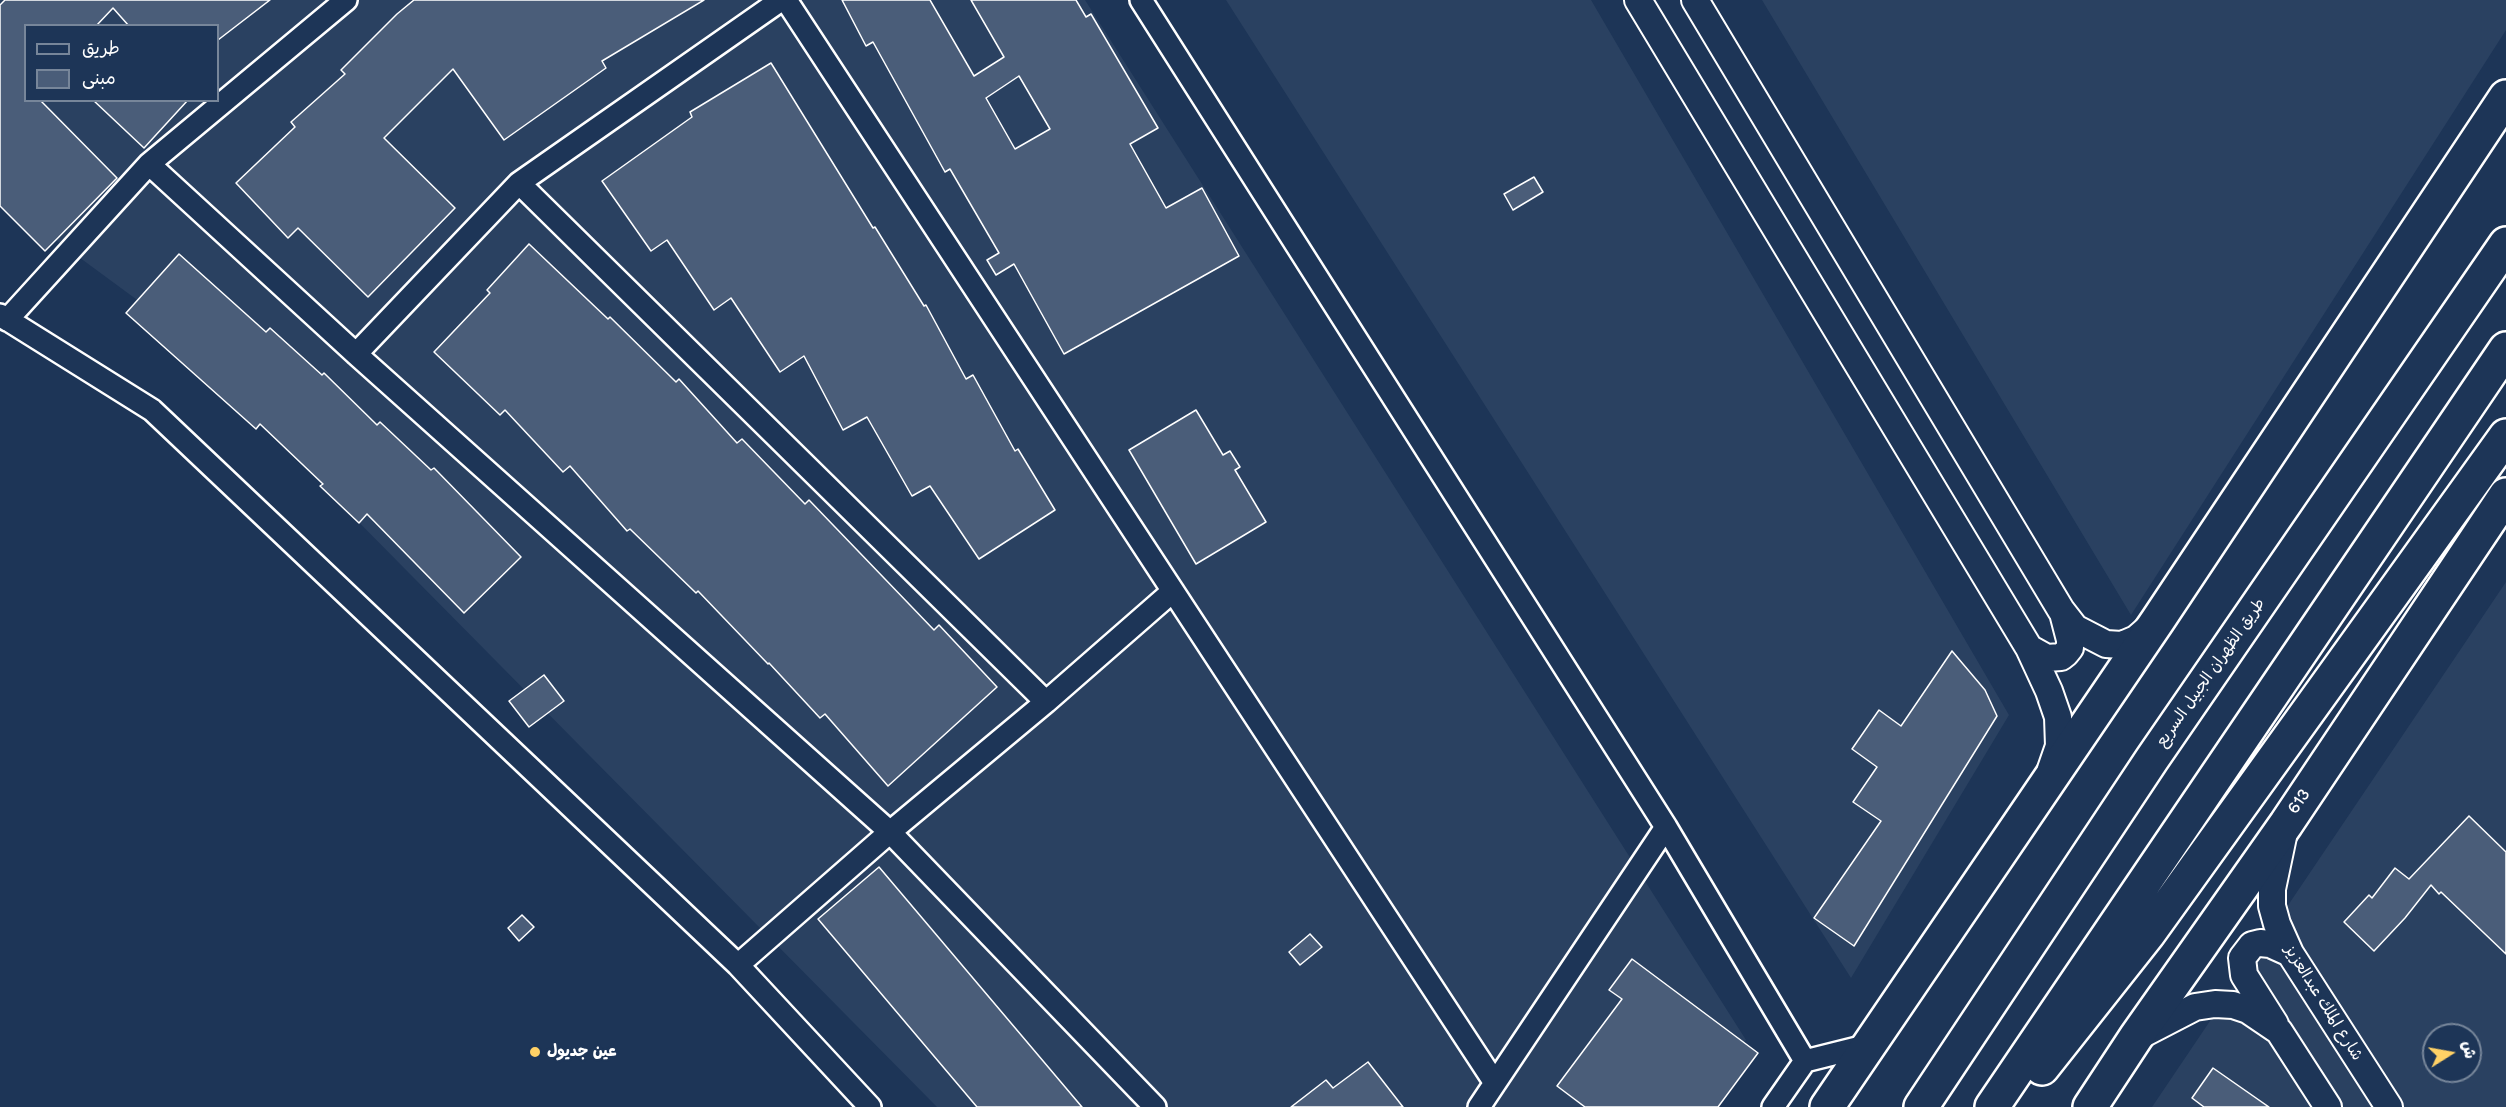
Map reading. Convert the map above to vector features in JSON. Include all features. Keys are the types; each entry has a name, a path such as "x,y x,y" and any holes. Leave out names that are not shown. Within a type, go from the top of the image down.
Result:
{"main road":[{"path":"1827,1107 2158,620 2506,97"},
{"name":"طريق الظهران الجبيل السريع","path":"1921,1107 2158,749 2506,244"},
{"path":"1992,1107 2506,349"},
{"path":"2011,1107 2148,934 2506,436"},
{"name":"613","path":"2090,1107 2136,1037 2286,824 2506,495"}],"street":[{"path":"346,0 149,164 3,318 152,410 738,964 870,1107"},
{"path":"356,354 519,183 781,0"},
{"path":"786,0 1495,1083"},
{"path":"1140,0 1666,827 1805,1061"},
{"path":"1638,0 2029,648 2058,717 2059,746 2043,791"},
{"path":"1695,0 2061,610 2075,628 2106,644 2122,645 2136,639 2158,620"},
{"path":"149,164 356,354 890,832 1155,1107"},
{"path":"519,183 1046,702"},
{"path":"738,964 1173,591"},
{"path":"2029,648 2047,658 2061,657 2066,653 2070,648 2070,633 2061,610"},
{"name":"شارع الملك عبدالعزيز","path":"2286,824 2272,889 2272,906 2277,924 2290,953 2389,1107"},
{"path":"1479,1107 1666,827"},
{"path":"2290,953 2270,944 2252,945 2242,958 2244,975 2328,1107"},
{"path":"2136,1037 2174,1016 2196,1007 2215,1004 2233,1005 2248,1010 2279,1031"},
{"path":"1773,1107 1805,1061 1869,1045"}],"shaded area":[{"path":"0,0 1085,0 1746,1040 1696,1107 937,1107 144,305 0,199"},
{"path":"1226,0 1591,0 2009,715 1851,978"},
{"path":"1762,0 2506,0 2506,30 2131,615"},
{"path":"2506,582 2506,1107 2152,1107"}],"building":[{"path":"5,0 270,0 219,39 219,24 127,24 113,8 98,24 24,24 24,102 42,102 117,178 45,251 0,206 0,5"},
{"path":"414,0 704,0 602,61 606,68 504,140 453,69 384,138 455,208 368,297 298,228 288,238 236,183 295,127 291,122 345,74 341,70"},
{"path":"842,0 930,0 974,76 1004,57 971,0 1076,0 1086,17 1091,14 1158,128 1130,144 1166,208 1202,188 1239,256 1064,354 1014,264 996,275 987,260 999,253 950,169 945,172 873,42 866,46","holes":["1019,76 1050,129 1015,149 986,98"]},
{"path":"771,63 873,228 875,227 924,306 926,305 966,379 973,375 1015,451 1018,449 1055,510 979,559 930,486 912,496 867,417 843,430 804,356 780,372 731,298 714,310 667,240 651,251 602,181 692,117 690,112"},
{"path":"95,102 186,102 144,148"},
{"path":"1534,177 1543,192 1513,210 1504,194"},
{"path":"529,244 608,319 610,317 676,382 679,379 737,443 742,439 805,504 809,500 934,630 939,625 997,687 888,786 825,714 820,718 698,591 696,593 630,529 627,531 570,466 563,472 505,410 500,415 434,352 490,293 487,290"},
{"path":"179,254 266,332 270,328 322,375 324,373 377,425 380,422 431,470 434,468 521,557 464,613 367,514 359,523 320,486 323,484 260,424 256,429 126,313"},
{"path":"1196,410 1223,455 1230,451 1240,467 1235,470 1266,522 1196,564 1129,450"},
{"path":"1952,651 1985,690 1997,716 1854,946 1814,918 1881,821 1853,802 1877,767 1852,749 1879,710 1901,726"},
{"path":"544,675 564,701 529,727 509,701"},
{"path":"2469,816 2506,852 2506,954 2431,885 2405,918 2374,951 2344,922 2369,895 2372,898 2395,868 2409,879"},
{"path":"879,867 1082,1107 977,1107 818,919"},
{"path":"522,915 534,927 519,941 508,928"},
{"path":"1310,934 1322,947 1300,965 1289,952"},
{"path":"1632,959 1758,1053 1718,1107 1585,1107 1557,1086 1622,999 1609,990"},
{"path":"1368,1062 1403,1107 1291,1107 1326,1080 1333,1088"},
{"path":"2213,1068 2269,1107 2204,1107 2192,1098"}],"place":[{"name":"عين جديول","path":"535,1052"}]}
